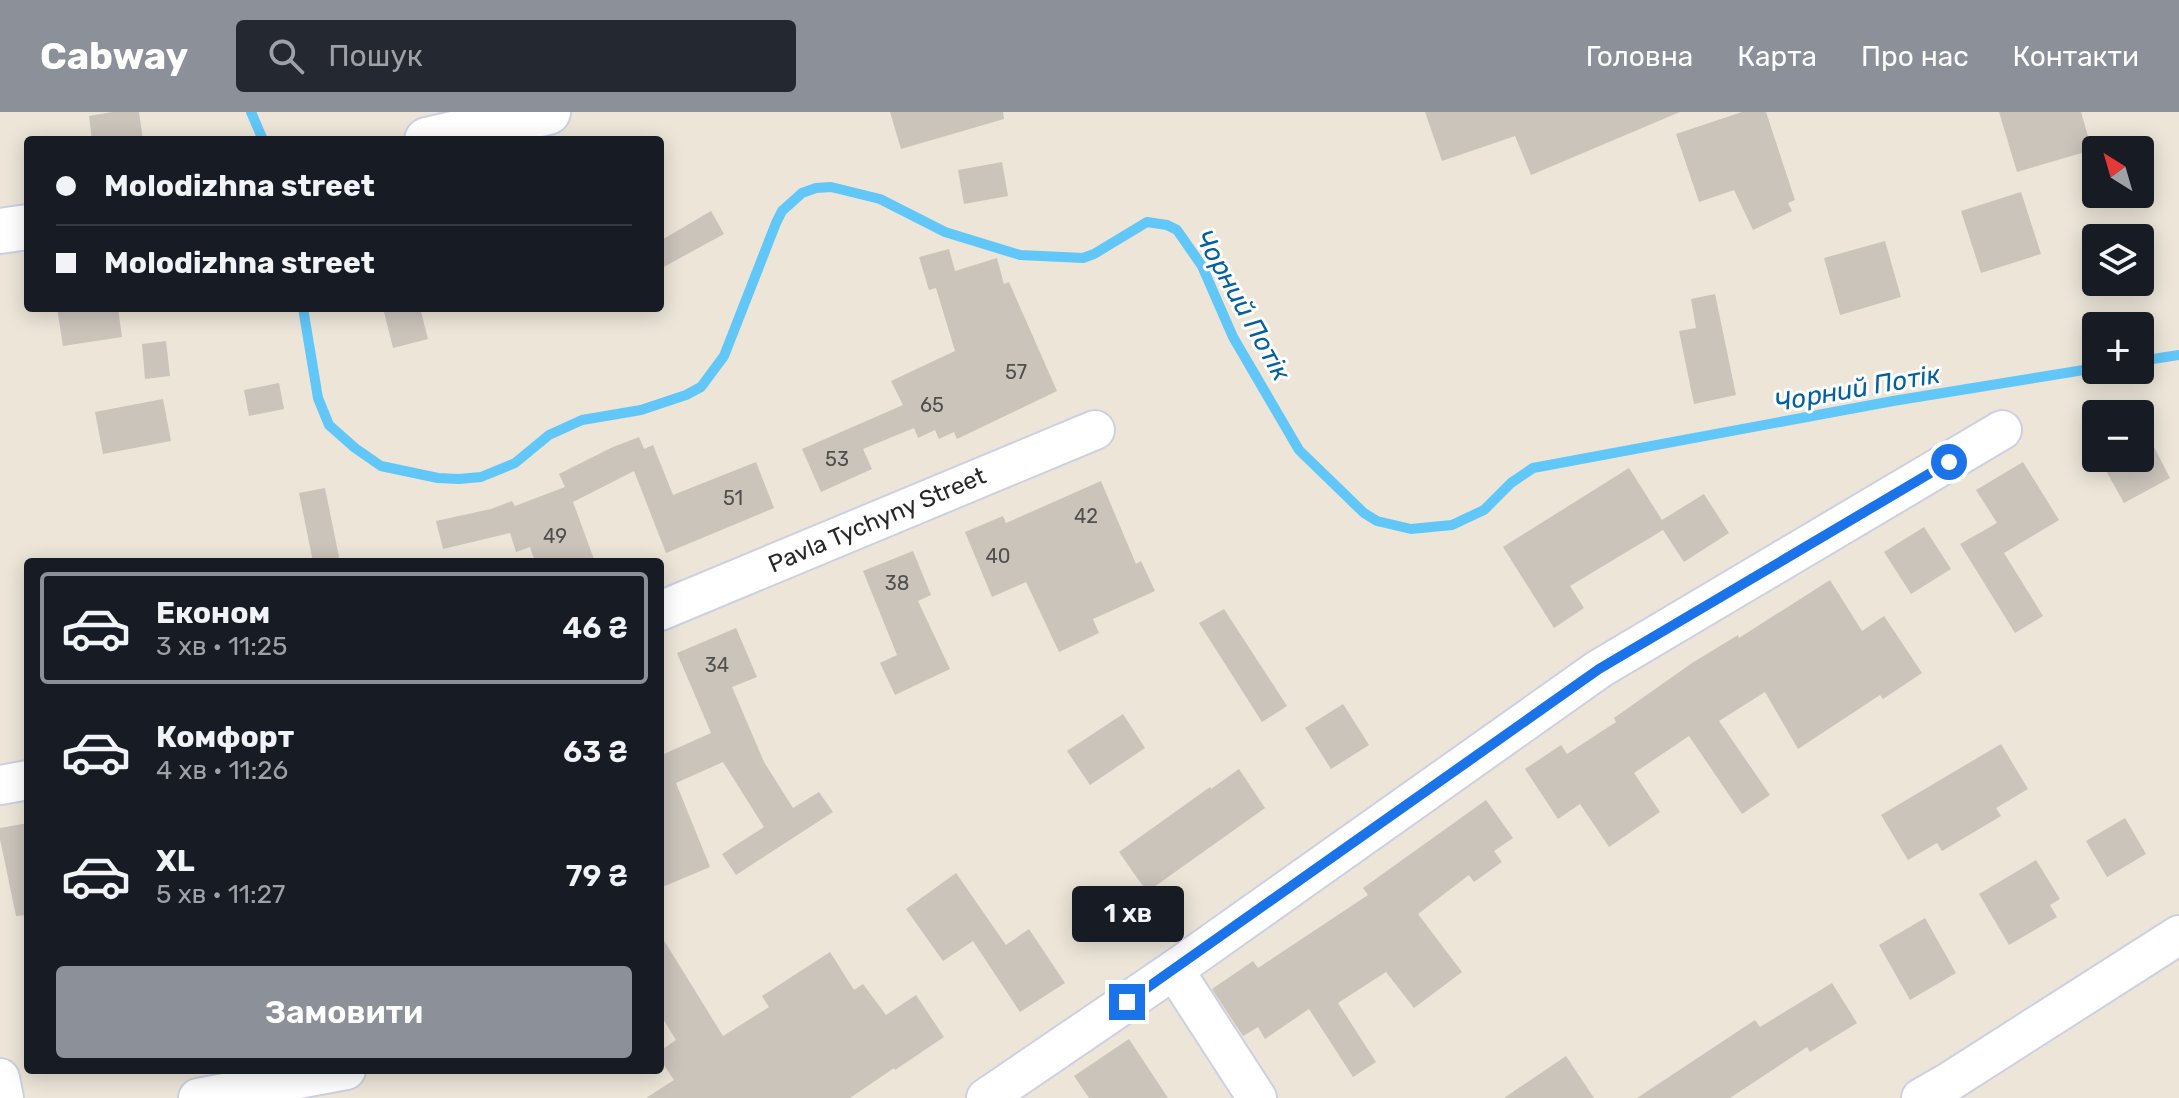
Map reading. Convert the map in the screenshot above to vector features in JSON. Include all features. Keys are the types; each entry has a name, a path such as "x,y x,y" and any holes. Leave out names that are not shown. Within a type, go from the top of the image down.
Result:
{"street":[{"path":"444,136 548,112"},
{"path":"0,231 24,228"},
{"name":"Pavla Tychyny Street","path":"664,609 1095,430"},
{"path":"986,1098 1174,970 1599,669 2002,430"},
{"path":"0,785 24,781"},
{"path":"1943,1093 2179,935"},
{"path":"1174,970 1257,1098"},
{"path":"198,1098 325,1074"},
{"path":"0,1078 4,1098"}],"building":[{"path":"139,112 142,136 92,136 89,116"},
{"path":"890,112 1003,112 1004,119 901,149"},
{"path":"1425,112 1680,112 1531,175 1515,136 1442,161"},
{"path":"1742,112 1766,112 1795,200 1788,203 1792,211 1753,230 1734,190 1699,202 1676,134"},
{"path":"1999,112 2081,112 2088,136 2082,136 2082,153 2017,172"},
{"path":"1002,162 1008,196 964,204 958,170"},
{"path":"2021,192 2041,254 1981,273 1961,211"},
{"path":"711,211 724,234 664,267 664,239"},
{"path":"1885,241 1901,297 1840,315 1824,258"},
{"path":"949,249 955,271 997,258 1004,284 1009,282 1057,391 957,439 954,432 939,439 935,430 918,438 914,428 863,449 872,469 821,492 802,449 903,405 891,381 955,351 936,288 929,290 919,257"},
{"path":"1715,294 1736,395 1694,404 1679,331 1696,328 1691,299"},
{"path":"58,312 119,312 122,337 63,346"},
{"path":"384,312 421,312 428,339 393,348"},
{"path":"166,341 170,376 145,379 142,344"},
{"path":"279,383 284,409 249,416 244,390"},
{"path":"163,399 171,441 103,454 95,412"},
{"path":"639,437 644,449 653,445 673,495 756,462 774,508 666,553 634,471 573,502 594,558 534,558 530,547 516,552 510,533 443,549 436,521 512,501 515,506 565,487 559,474"},
{"path":"2154,447 2170,478 2124,503 2107,472 2154,472"},
{"path":"2023,462 2059,520 2004,553 2043,616 2015,633 1960,544 1997,523 1976,490"},
{"path":"1629,468 1662,520 1704,494 1729,533 1684,562 1663,530 1570,586 1584,608 1554,628 1503,547"},
{"path":"1101,481 1136,564 1141,561 1155,591 1093,619 1099,633 1059,652 1026,582 992,597 965,532 1003,516 1006,523"},
{"path":"325,488 339,558 312,558 299,493"},
{"path":"1924,527 1951,569 1911,594 1884,552"},
{"path":"913,551 931,595 918,601 950,669 895,695 880,663 897,655 863,571"},
{"path":"1830,580 1862,631 1884,616 1922,673 1883,699 1880,695 1798,749 1765,692 1719,721 1770,795 1742,814 1689,736 1634,773 1660,812 1609,847 1580,804 1558,819 1525,769 1561,745 1567,754 1616,722 1614,718 1692,663 1738,635 1739,638"},
{"path":"1224,609 1287,706 1262,722 1199,623"},
{"path":"736,628 757,677 732,687 764,762 793,808 819,792 833,812 736,875 722,854 764,827 723,762 676,783 710,867 664,886 664,754 711,733 677,653"},
{"path":"1343,704 1369,745 1331,769 1305,728"},
{"path":"1123,714 1145,748 1090,785 1067,751"},
{"path":"2001,744 2028,789 1996,808 2001,816 1942,851 1937,843 1908,860 1881,815"},
{"path":"1239,769 1265,808 1147,892 1119,852"},
{"path":"1486,800 1513,838 1494,851 1502,862 1474,882 1469,875 1418,914 1462,972 1414,1008 1386,972 1338,1003 1376,1062 1353,1077 1309,1009 1265,1039 1258,1027 1243,1036 1212,989 1253,961 1258,968 1368,895 1363,888"},
{"path":"2125,818 2146,854 2107,877 2086,841"},
{"path":"24,824 24,915 16,916 0,828"},
{"path":"2036,860 2060,899 2050,905 2057,917 2009,945 1979,894"},
{"path":"956,873 1006,945 1029,929 1065,983 1020,1012 973,941 943,961 906,909"},
{"path":"1925,918 1956,973 1910,1000 1879,945"},
{"path":"664,940 723,1036 769,1007 762,996 830,952 854,990 863,984 886,1015 916,995 944,1037 850,1098 646,1098 674,1080 664,1065 664,1048 676,1040 664,1020"},
{"path":"1832,983 1857,1023 1810,1052 1807,1047 1730,1098 1637,1098 1755,1020 1760,1027"},
{"path":"1129,1039 1168,1098 1089,1098 1074,1076"},
{"path":"1566,1056 1594,1098 1504,1098"}],"waterway":[{"name":"Чорний Потік","path":"251,112 261,136"},
{"name":"Чорний Потік","path":"304,312 318,398 329,425 381,466 438,478 481,477 515,463 549,435 582,420 641,410 701,387 724,356 782,211 802,193 831,187 880,199 945,232 1020,255 1083,258 1147,222 1167,225 1177,230 1202,266 1233,337 1299,450 1364,513 1377,521 1411,529 1452,525 1484,510 1511,483 1533,468 1893,401 2082,370"},
{"name":"Чорний Потік","path":"2154,359 2179,355"}],"route":[{"path":"1127,1002 1599,669 1949,462"}]}
